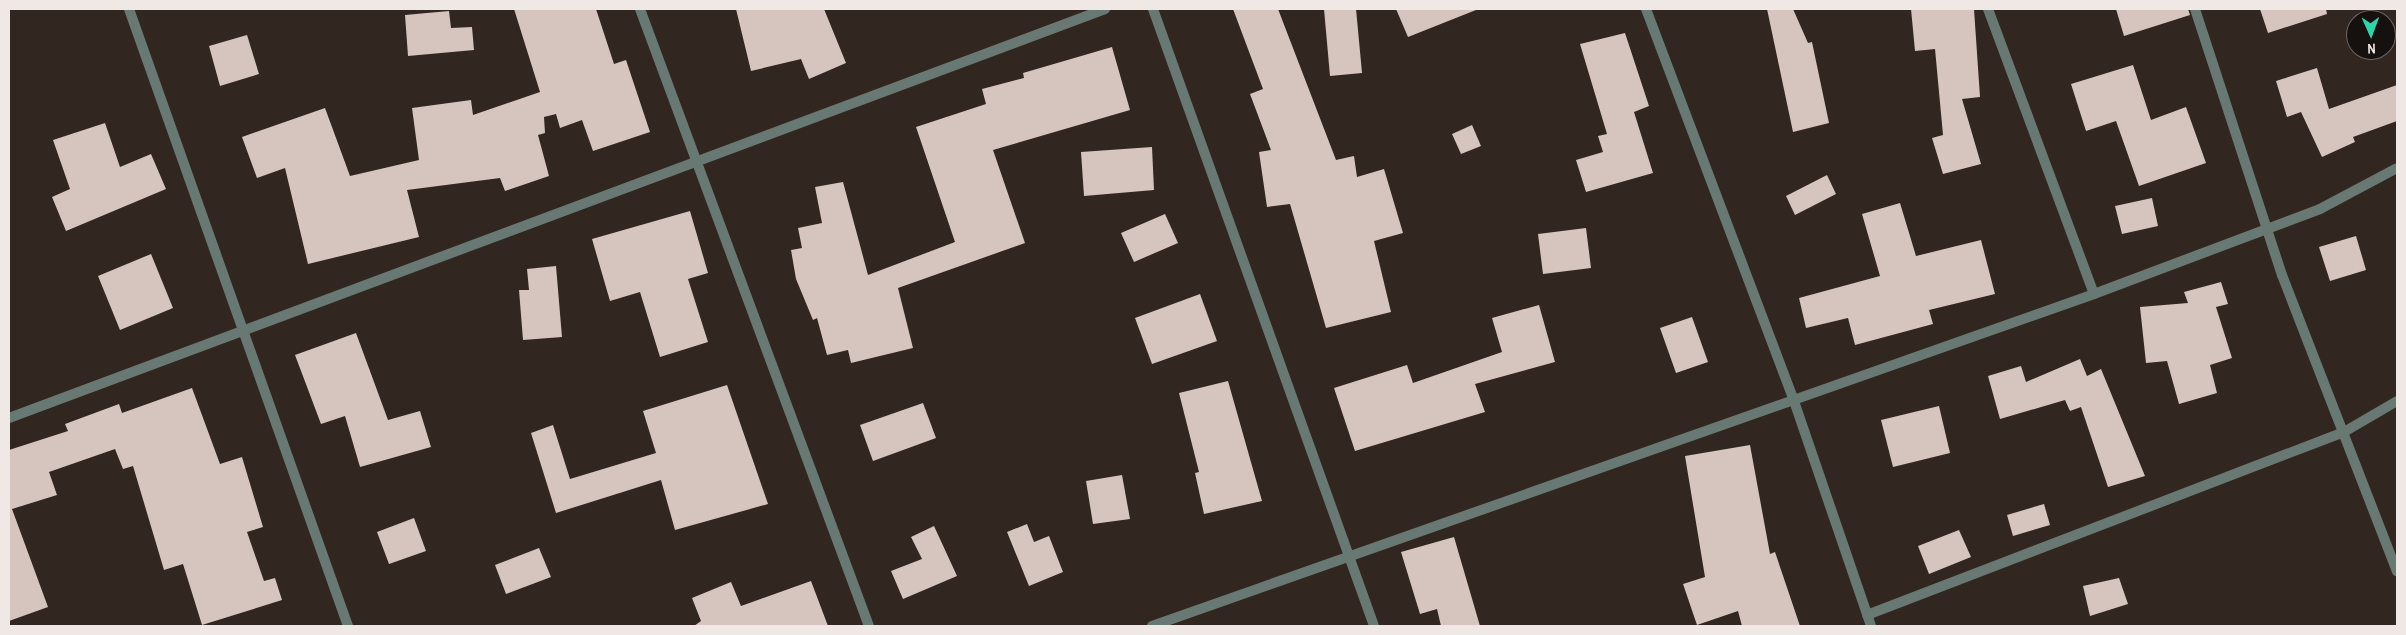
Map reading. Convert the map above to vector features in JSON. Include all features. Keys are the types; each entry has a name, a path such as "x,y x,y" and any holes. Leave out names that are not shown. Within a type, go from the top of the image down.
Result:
{"street":[{"path":"129,9 348,626"},
{"path":"640,9 869,626"},
{"path":"9,418 1105,9"},
{"path":"1153,9 1374,626"},
{"path":"1646,9 1794,401 1871,626"},
{"path":"1988,9 2094,294"},
{"path":"2195,9 2269,229 2397,571"},
{"path":"1152,626 2094,294 2320,210 2397,168"},
{"path":"1867,615 2344,432 2397,401"}],"building":[{"path":"514,9 596,9 614,64 626,60 650,132 593,151 582,120 560,128 556,114 544,117 545,133 538,135 549,176 505,191 500,178 407,190 419,237 308,264 285,168 257,178 242,137 325,108 350,176 419,160 412,108 471,100 473,115 540,92"},
{"path":"736,9 824,9 846,63 809,79 801,59 751,71"},
{"path":"1233,9 1278,9 1336,160 1354,156 1357,177 1384,169 1403,233 1374,241 1391,312 1326,328 1290,204 1267,207 1259,152 1271,150 1250,94 1263,89"},
{"path":"1324,9 1356,9 1362,73 1330,76"},
{"path":"1396,9 1476,9 1476,10 1408,37"},
{"path":"1767,9 1793,9 1808,43 1812,42 1829,123 1793,132"},
{"path":"1911,9 1974,9 1980,97 1962,99 1981,164 1943,174 1932,138 1943,135 1935,49 1915,51"},
{"path":"2116,9 2188,9 2190,15 2124,36"},
{"path":"2260,9 2326,9 2327,14 2268,33"},
{"path":"449,11 451,28 472,27 474,50 408,56 405,15"},
{"path":"1625,33 1649,106 1634,112 1653,173 1586,192 1576,160 1603,152 1598,136 1607,134 1580,44"},
{"path":"247,35 259,74 220,86 209,46"},
{"path":"1112,47 1130,110 993,150 1025,243 898,288 913,348 851,363 848,350 827,355 817,318 813,320 796,279 791,250 802,248 798,228 822,223 815,187 843,182 868,275 955,242 916,127 986,104 982,89 1024,78 1023,73"},
{"path":"2133,65 2151,120 2186,107 2206,163 2139,186 2116,121 2086,131 2071,84"},
{"path":"2317,68 2329,109 2397,85 2397,121 2353,137 2355,142 2322,157 2301,112 2287,117 2276,81"},
{"path":"105,123 120,167 151,154 166,189 66,231 52,197 70,189 53,140"},
{"path":"1472,125 1481,146 1461,154 1452,134"},
{"path":"1152,147 1154,190 1084,196 1081,152"},
{"path":"1827,175 1836,194 1795,215 1786,196"},
{"path":"2152,198 2158,226 2122,234 2115,206"},
{"path":"1900,203 1916,256 1981,240 1995,294 1929,310 1933,324 1855,345 1848,318 1806,328 1799,298 1880,276 1862,214"},
{"path":"690,211 708,273 688,279 708,342 660,357 640,292 610,301 592,239"},
{"path":"1165,214 1178,243 1134,262 1121,233"},
{"path":"1586,228 1591,268 1543,274 1538,234"},
{"path":"2356,236 2366,270 2330,281 2319,247"},
{"path":"151,254 173,308 120,330 98,276"},
{"path":"556,266 562,337 523,340 519,290 529,290 527,269"},
{"path":"2221,282 2228,304 2216,307 2232,358 2210,365 2217,393 2179,404 2167,361 2146,363 2140,307 2188,303 2184,292"},
{"path":"1200,294 1217,341 1152,364 1135,318"},
{"path":"1539,305 1555,362 1475,384 1485,412 1355,451 1334,388 1407,365 1413,383 1502,352 1492,318"},
{"path":"1692,317 1708,362 1676,373 1660,328"},
{"path":"356,333 388,420 420,411 431,447 360,467 345,416 321,424 295,355"},
{"path":"2080,359 2087,376 2101,369 2145,476 2108,487 2081,407 2070,411 2065,400 2000,419 1988,376 2021,366 2026,382"},
{"path":"1228,381 1262,501 1204,514 1195,473 1199,472 1179,393"},
{"path":"727,385 768,504 675,530 661,480 556,513 531,433 553,425 570,479 656,453 643,411"},
{"path":"192,388 220,464 242,457 263,527 247,532 264,581 275,578 282,600 202,625 183,564 164,570 133,466 123,469 115,449 49,472 57,495 12,509 48,607 9,621 9,450 68,431 65,424 119,404 122,413"},
{"path":"923,403 936,438 873,461 860,425"},
{"path":"1939,406 1950,453 1893,467 1881,420"},
{"path":"1750,445 1770,554 1775,552 1800,626 1742,626 1738,611 1697,625 1683,584 1705,577 1685,456"},
{"path":"1122,475 1130,519 1093,524 1086,481"},
{"path":"2044,504 2050,525 2013,536 2007,515"},
{"path":"414,518 426,551 389,564 377,532"},
{"path":"1027,524 1034,542 1049,536 1063,572 1029,586 1007,532"},
{"path":"934,526 957,576 903,599 891,571 922,559 911,537"},
{"path":"1959,530 1971,557 1929,574 1918,546"},
{"path":"1454,537 1480,626 1441,626 1437,609 1420,614 1401,552"},
{"path":"539,548 551,577 506,594 495,565"},
{"path":"2119,578 2128,604 2090,616 2083,586"},
{"path":"811,581 828,626 694,626 701,621 692,598 731,582 741,606"}]}
